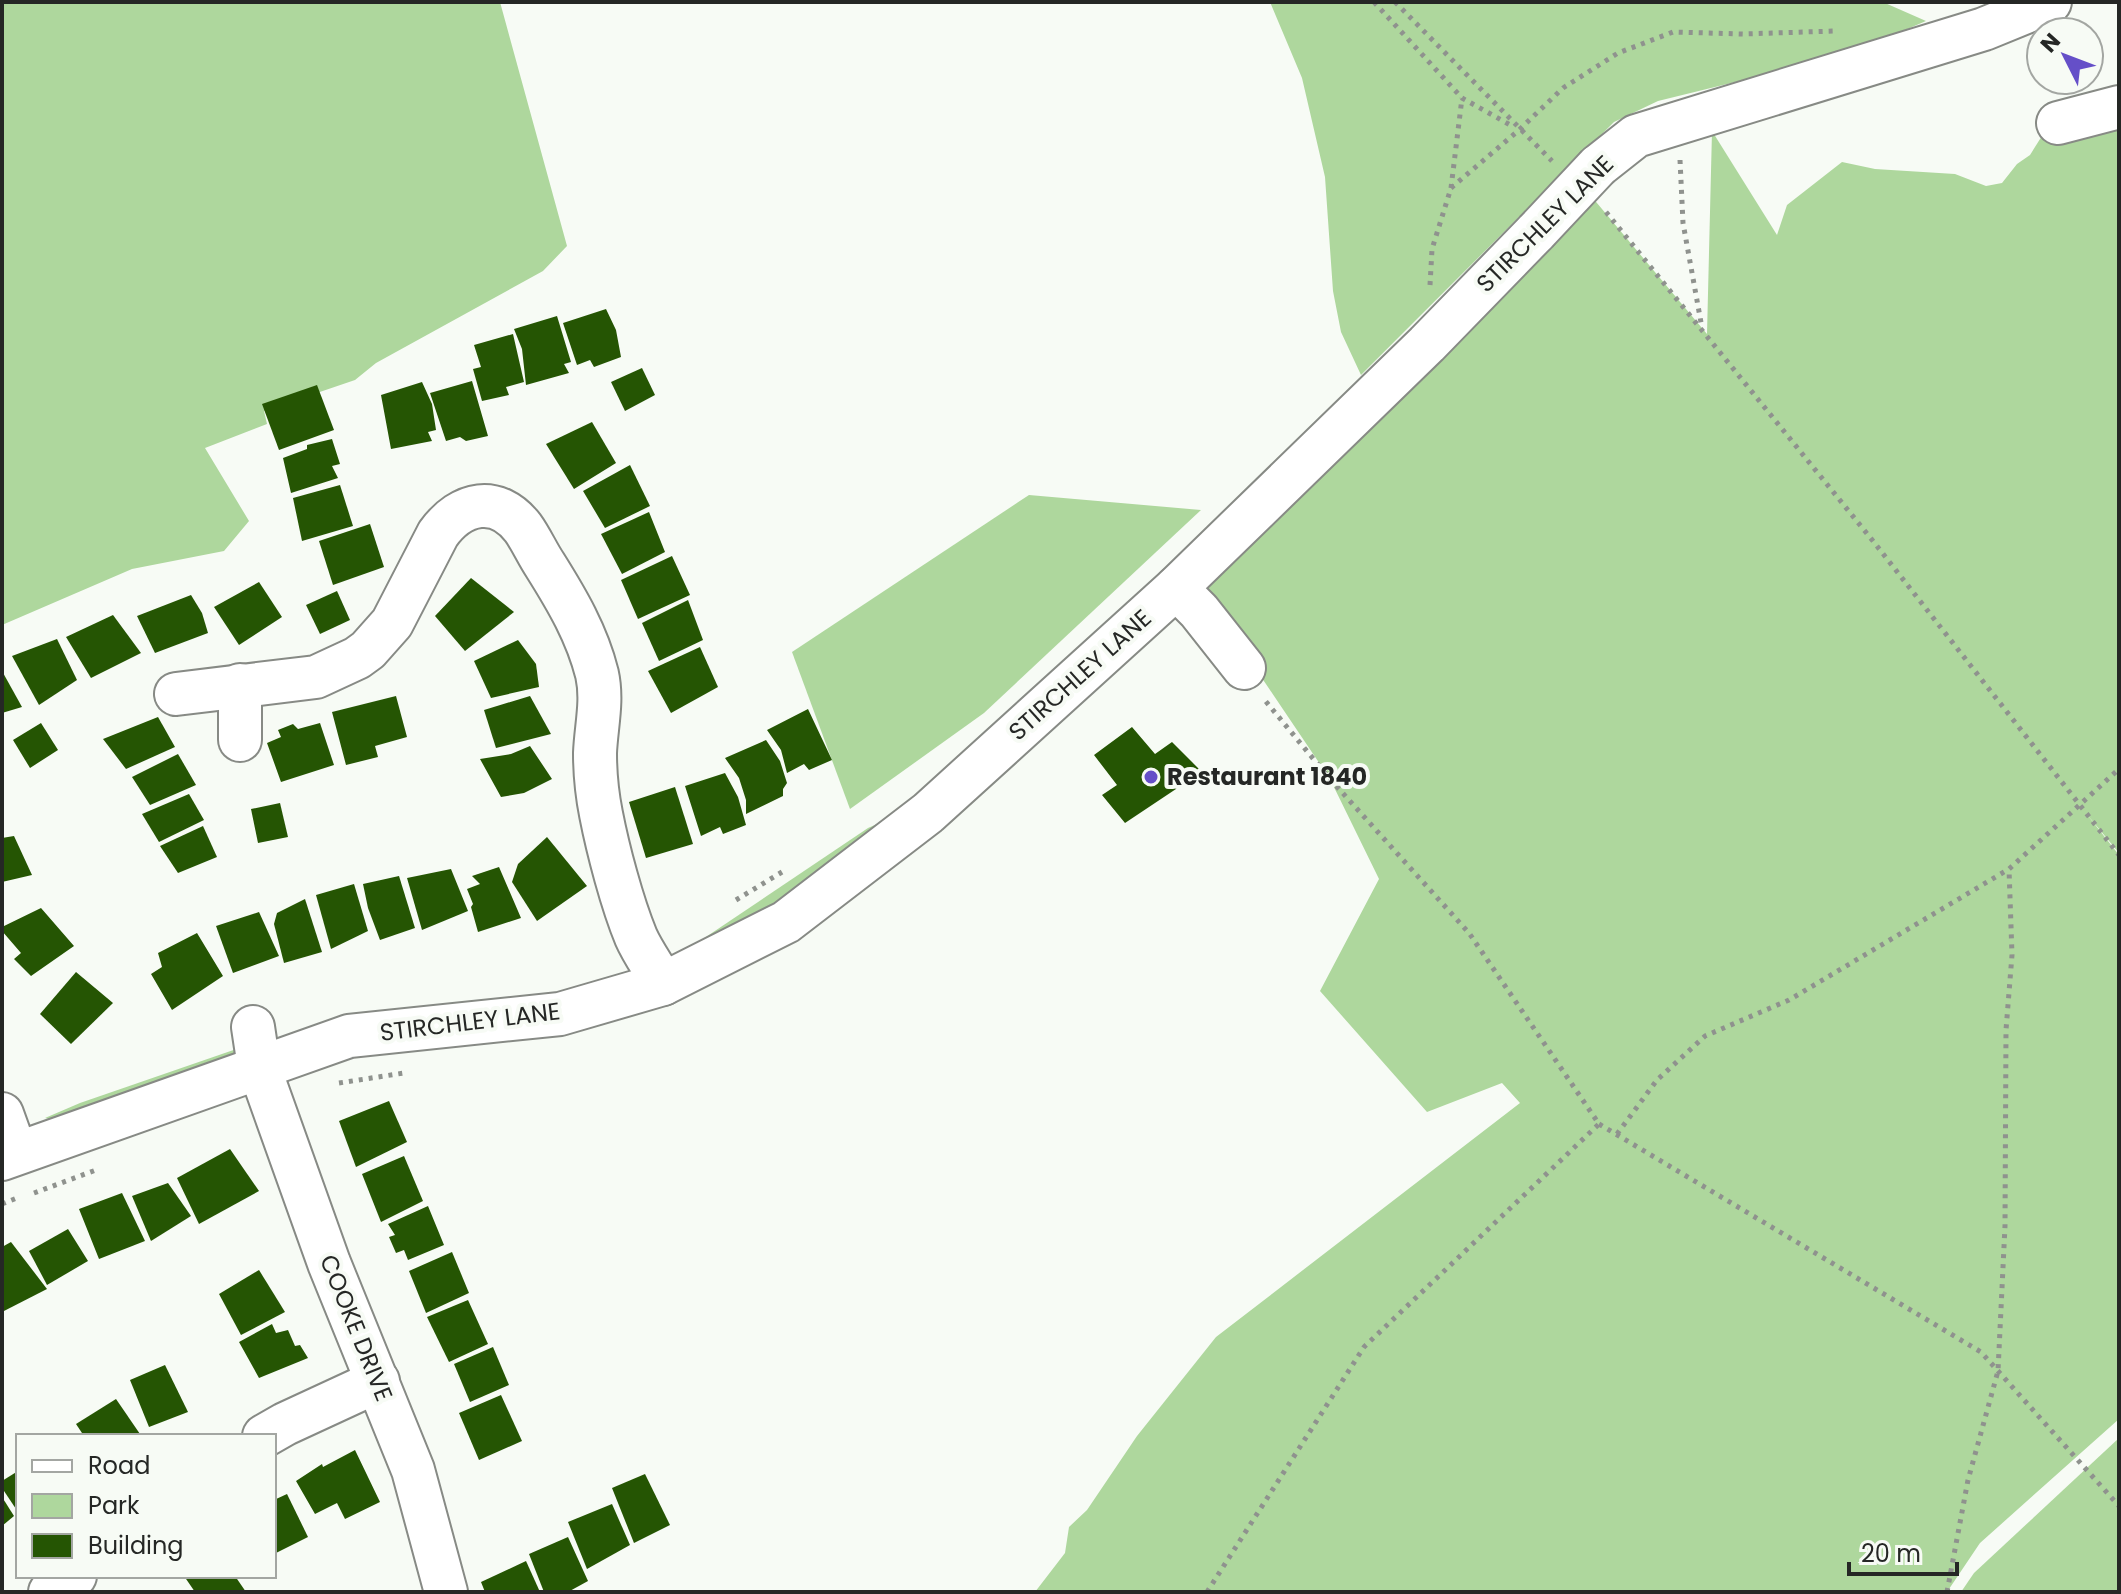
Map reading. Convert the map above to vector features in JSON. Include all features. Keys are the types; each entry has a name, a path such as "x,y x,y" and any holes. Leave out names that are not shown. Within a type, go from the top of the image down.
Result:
{"street":[{"name":"STIRCHLEY LANE","path":"9,1156 349,1036 560,1014 663,984 786,922 966,779 1176,588 1427,344 1598,166 1636,136 1978,16 2050,2"},
{"path":"2058,123 2119,107"},
{"path":"176,694 316,677 357,658 392,623 447,521 458,512 484,506 498,508 513,517 524,529 564,595 591,654 600,700 595,751 601,813 636,937 663,984"},
{"path":"1176,588 1199,611 1244,668"},
{"path":"240,685 240,740"},
{"name":"COOKE DRIVE","path":"253,1027 259,1067 329,1263 413,1470 446,1592"},
{"path":"2,1114 9,1156"},
{"path":"268,1434 378,1381"},
{"path":"50,1592 72,1578"}],"path":[{"path":"1374,2 1462,98 1519,130"},
{"path":"1451,188 1563,88 1618,53 1673,32 1743,34 1845,31"},
{"path":"1427,344 1432,249 1451,188 1462,98"},
{"path":"1677,123 1683,223 1702,329 2119,855"},
{"path":"1244,668 1261,695 1330,779 1469,933 1599,1124 1981,1352 2119,1506"},
{"path":"1617,1134 1657,1080 1705,1036 1789,1000 2009,869 2119,769"},
{"path":"1947,1592 1968,1480 1998,1371 2005,1226 2006,1030 2012,955 2009,869"},
{"path":"1207,1592 1364,1347 1599,1124"}],"green space":[{"path":"2,2 500,2 567,246 543,271 376,363 355,380 264,411 267,424 205,448 249,521 224,551 132,569 2,625"},
{"path":"1270,2 1874,2 1885,3 1926,21 1849,54 1658,101 1614,122 1361,375 1341,332 1333,291 1325,177 1302,78"},
{"path":"2119,95 2119,853 2085,812 2119,855 2119,1419 1980,1543 1947,1592 1035,1592 1065,1553 1069,1527 1087,1510 1137,1436 1216,1337 1520,1103 1502,1083 1427,1112 1320,991 1379,879 1330,779 1216,610 1201,575 1581,184 1707,334 1712,131 1777,235 1787,205 1842,162 1875,169 1955,174 1986,186 2002,183 2017,164 2030,155 2052,120"},
{"path":"1029,495 1201,510 984,713 850,809 792,652"},
{"path":"902,813 805,899 685,951 868,828"},
{"path":"248,1045 254,1053 70,1124 45,1118 80,1103"},
{"path":"2119,1438 2119,1592 1961,1592 1974,1573"}],"building":[{"path":"606,309 616,330 621,357 594,367 590,360 577,365 563,323"},
{"path":"557,316 571,362 564,364 569,373 526,385 522,349 514,329"},
{"path":"513,334 524,382 506,387 509,395 482,401 473,369 481,367 474,345"},
{"path":"642,368 655,395 625,411 611,382"},
{"path":"472,381 488,436 446,441 430,393"},
{"path":"422,382 432,404 436,430 428,432 432,441 391,449 381,395"},
{"path":"317,385 334,430 279,450 262,404"},
{"path":"592,422 616,463 574,489 546,444"},
{"path":"332,439 340,464 332,466 338,478 291,493 283,458 307,449 307,445"},
{"path":"630,465 650,506 605,528 583,491"},
{"path":"340,485 353,526 302,541 293,498"},
{"path":"649,512 665,552 622,574 601,534"},
{"path":"370,524 384,567 333,585 319,541"},
{"path":"672,556 690,595 638,619 621,580"},
{"path":"471,578 514,612 465,651 435,616"},
{"path":"259,582 282,617 239,645 214,607"},
{"path":"337,591 350,620 320,634 306,605"},
{"path":"191,595 202,613 208,633 155,653 137,616"},
{"path":"688,600 703,640 659,661 642,623"},
{"path":"113,615 141,653 91,678 66,637"},
{"path":"57,639 77,680 39,705 12,656"},
{"path":"518,640 536,664 539,687 491,698 474,661"},
{"path":"700,647 718,687 671,713 648,671"},
{"path":"2,671 22,707 2,713"},
{"path":"396,696 407,737 375,746 378,757 346,765 332,712"},
{"path":"530,696 551,734 496,748 484,710"},
{"path":"808,709 832,760 809,770 804,764 787,773 781,750 767,730"},
{"path":"158,717 175,747 126,769 103,739"},
{"path":"41,723 58,750 30,768 13,740"},
{"path":"320,723 334,765 281,782 267,743 281,737 278,730 293,724 298,729"},
{"name":"Restaurant 1840","path":"1132,727 1155,754 1172,742 1199,769 1179,787 1125,823 1102,795 1117,785 1094,755"},
{"path":"766,740 780,761 787,783 783,796 746,814 746,800 739,778 725,758"},
{"path":"530,746 552,779 524,793 501,797 480,759 511,754"},
{"path":"178,754 196,785 150,805 132,777"},
{"path":"725,773 738,797 746,825 723,834 720,827 701,836 685,786"},
{"path":"675,787 693,844 646,858 629,802"},
{"path":"189,794 204,820 159,842 142,814"},
{"path":"280,803 288,837 258,843 251,809"},
{"path":"203,826 217,857 178,873 160,846"},
{"path":"14,836 32,875 2,882 2,838"},
{"path":"547,837 587,886 537,921 512,882 518,864"},
{"path":"499,867 521,918 478,932 467,889 480,884 472,876"},
{"path":"451,869 468,911 422,930 407,878"},
{"path":"399,876 415,928 380,940 363,884"},
{"path":"354,884 368,931 331,949 316,895"},
{"path":"305,899 322,952 284,963 274,924 277,913"},
{"path":"41,908 74,946 31,976 14,959 21,953 2,927"},
{"path":"259,912 279,956 233,973 216,926"},
{"path":"197,933 223,976 172,1010 151,974 162,967 158,953"},
{"path":"76,972 113,1003 71,1044 40,1014"},
{"path":"389,1101 407,1142 356,1167 339,1121"},
{"path":"230,1149 259,1191 199,1224 177,1178"},
{"path":"404,1156 423,1201 381,1222 362,1174"},
{"path":"168,1183 191,1216 151,1241 132,1196"},
{"path":"122,1193 145,1241 99,1259 79,1209"},
{"path":"428,1206 444,1245 408,1260 404,1250 396,1253 389,1237 395,1235 388,1224"},
{"path":"68,1229 88,1261 47,1285 29,1251"},
{"path":"11,1242 47,1289 2,1312 2,1247"},
{"path":"452,1252 469,1293 426,1313 409,1271"},
{"path":"259,1270 285,1312 241,1335 219,1294"},
{"path":"468,1300 488,1344 449,1362 427,1317"},
{"path":"272,1324 276,1333 288,1330 295,1346 300,1345 308,1358 259,1378 239,1342"},
{"path":"493,1347 509,1385 470,1402 454,1364"},
{"path":"165,1365 188,1412 149,1427 130,1380"},
{"path":"501,1395 522,1441 479,1460 459,1413"},
{"path":"116,1399 140,1434 83,1434 76,1424"},
{"path":"355,1450 380,1502 345,1519 337,1503 315,1514 296,1481 322,1464 323,1467"},
{"path":"16,1472 16,1509 2,1488 2,1481"},
{"path":"645,1474 670,1525 634,1543 612,1488"},
{"path":"287,1494 308,1537 276,1553 276,1499"},
{"path":"2,1497 14,1516 2,1526"},
{"path":"612,1504 630,1545 587,1569 568,1522"},
{"path":"568,1537 588,1581 568,1592 544,1592 529,1554"},
{"path":"526,1561 540,1592 485,1592 481,1582"},
{"path":"185,1578 236,1578 246,1592 195,1592"}],"place":[{"name":"Restaurant 1840","path":"1151,777"}]}
